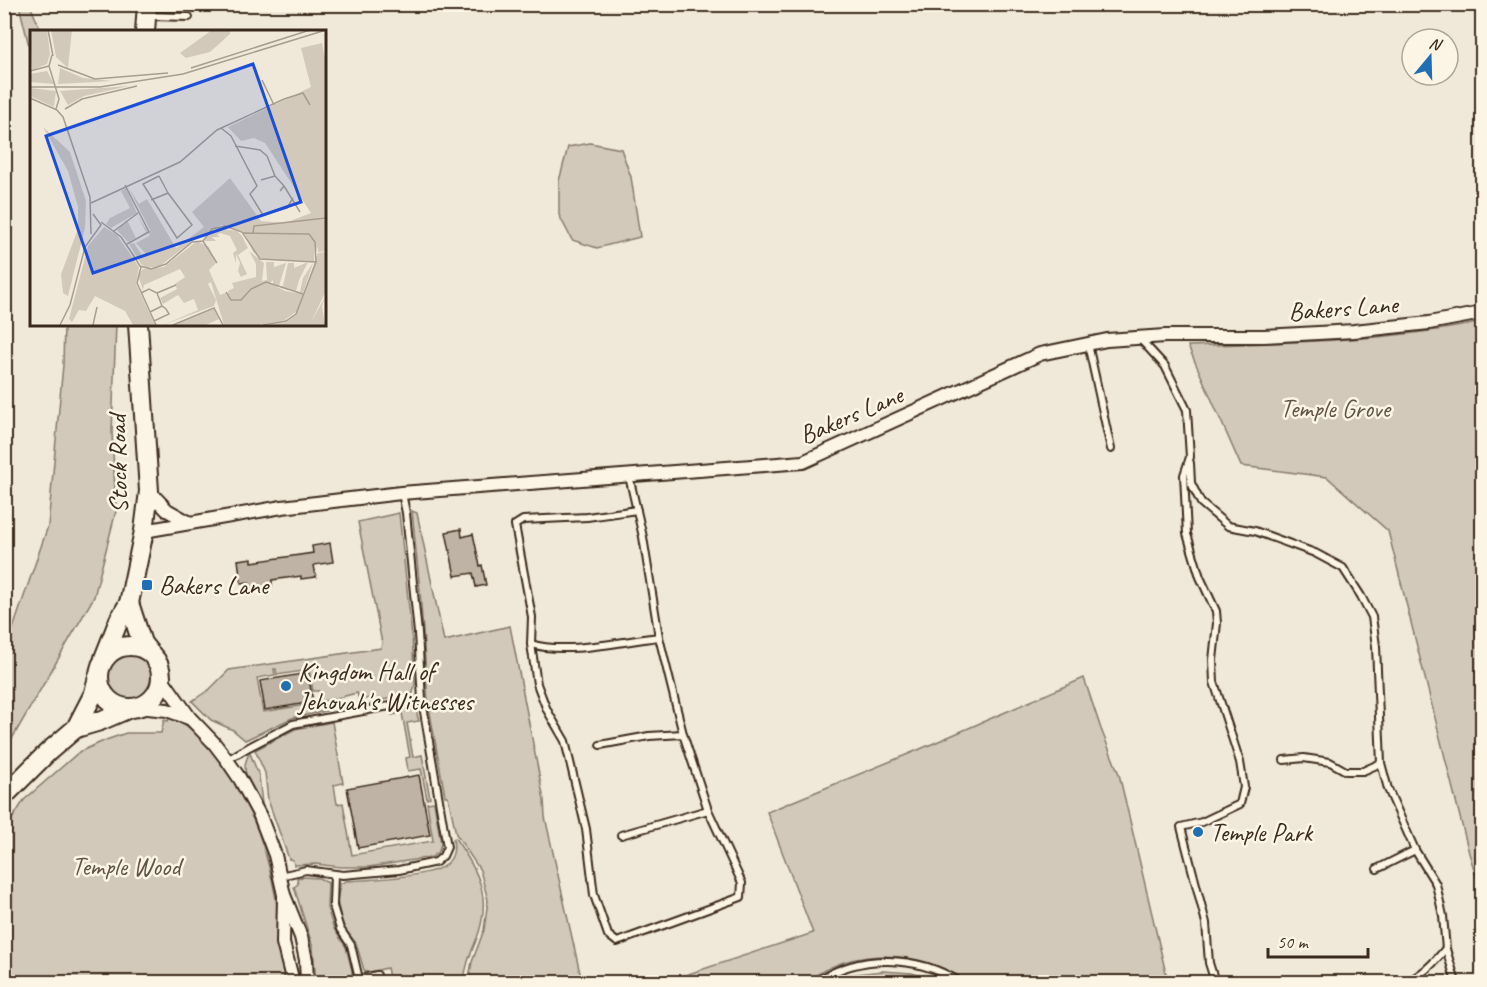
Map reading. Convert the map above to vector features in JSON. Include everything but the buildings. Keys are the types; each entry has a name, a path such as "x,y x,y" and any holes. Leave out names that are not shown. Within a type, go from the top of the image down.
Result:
{"main road":[{"name":"Stock Road","path":"104,658 119,620 129,603 144,531 148,491 138,326"},
{"name":"Stock Road","path":"129,603 142,643 152,655"},
{"path":"4,796 39,760 76,728 94,693 104,658 114,650 130,646 146,650 152,655 160,669 161,677 157,693 145,704 76,728"},
{"path":"98,677 103,693 108,699 114,704 134,708"}],"street":[{"name":"Bakers Lane","path":"144,531 282,507 401,493 803,462 1040,354 1138,337 1264,336 1354,331 1429,323 1482,313"},
{"path":"148,491 167,510 190,523"},
{"path":"161,677 190,718 227,760 260,816 268,835 284,895 301,937 308,982"},
{"path":"134,708 155,707 190,718"},
{"path":"284,895 283,943 293,982"}],"lane":[{"path":"146,17 189,17"},
{"path":"1138,337 1165,366 1186,410 1191,483 1201,503 1228,526 1255,531 1324,558 1343,568 1372,617 1376,646 1381,764 1388,789 1415,850 1436,884 1443,916 1446,947 1456,982"},
{"path":"1088,344 1111,449"},
{"path":"1190,457 1184,475 1187,534 1200,577 1216,610 1214,682 1240,762 1244,787 1240,804 1202,822 1181,827 1206,923 1209,963 1215,982"},
{"path":"630,476 638,510 659,637 683,734 708,810 742,883 741,897 617,942 608,934 594,896 586,829 565,741 546,710 537,684 531,644 532,617 515,525 523,520 587,517 638,510"},
{"path":"280,876 306,870 334,874 379,873 428,864 440,860 446,852 448,842 422,700 415,600 406,513 401,493"},
{"path":"531,644 546,649 583,647 659,637"},
{"path":"227,760 293,724 422,700"},
{"path":"600,744 649,736 683,734"},
{"path":"1284,760 1304,758 1330,762 1346,771 1363,771 1381,764"},
{"path":"621,835 708,810"},
{"path":"1377,869 1415,850"},
{"path":"334,874 333,906 338,926 351,945 359,979 377,975"},
{"path":"1406,982 1415,978 1436,961 1446,947"},
{"path":"816,982 848,967 882,961 919,964 943,972 960,982"}],"green space":[{"path":"19,5 30,5 41,30 30,30 30,50"},
{"path":"590,143 621,149 631,177 640,237 597,248 572,240 559,215 559,181 568,147"},
{"name":"Temple Grove","path":"1482,322 1482,896 1469,853 1388,531 1327,477 1241,466 1188,346 1373,337 1446,329"},
{"path":"64,326 116,326 112,432 116,511 94,597 5,751 5,652 48,526 63,365"},
{"path":"412,511 417,513 444,641 510,626 544,800 545,817 582,982 468,982 472,962 484,930 488,900 480,870 456,834 448,796 445,796 428,702"},
{"path":"399,513 412,637 415,684 413,693 371,702 370,698 359,700 357,693 321,702 319,691 313,691 309,670 277,675 274,669 275,675 257,678 263,712 311,704 312,708 327,705 331,710 292,718 245,740 233,730 211,720 192,701 210,689 229,670 381,648 382,643 358,522"},
{"path":"135,654 147,660 152,668 152,686 147,694 139,699 125,700 117,697 110,690 107,672 110,664 117,657"},
{"path":"1084,678 1119,774 1168,982 969,982 930,963 888,956 866,957 845,962 825,970 806,982 664,982 813,933 767,812"},
{"path":"409,708 416,711 419,721 407,723 413,757 422,755 430,798 427,799 421,769 408,771 406,758 410,757 402,713 392,715 393,711"},
{"name":"Temple Wood","path":"170,715 193,731 211,750 239,790 252,816 270,869 289,982 5,982 4,832 24,800 79,752 126,733 161,733 164,720 168,721"},
{"path":"332,722 343,783 334,785 337,804 343,803 352,855 433,841 427,803 434,802 441,843 439,851 432,857 369,867 294,865 293,860 289,859 268,800 265,773 255,750 295,729"},
{"path":"250,753 259,776 262,804 246,772 246,759"},
{"path":"455,838 471,862 481,885 483,897 481,923 467,965 464,982 390,982 387,968 370,972 364,970 356,943 341,920 337,901 340,884 346,881 413,875 438,869 452,857 453,839"},
{"path":"297,878 319,878 328,883 327,908 334,929 346,947 352,970 352,975 347,982 316,982 313,948 294,887 298,884"},
{"path":"883,971 912,973 939,982 834,982 856,974"}],"place":[{"name":"Bakers Lane","path":"147,585"},
{"name":"Kingdom Hall of Jehovah's Witnesses","path":"286,686"},
{"name":"Temple Park","path":"1198,832"}]}
